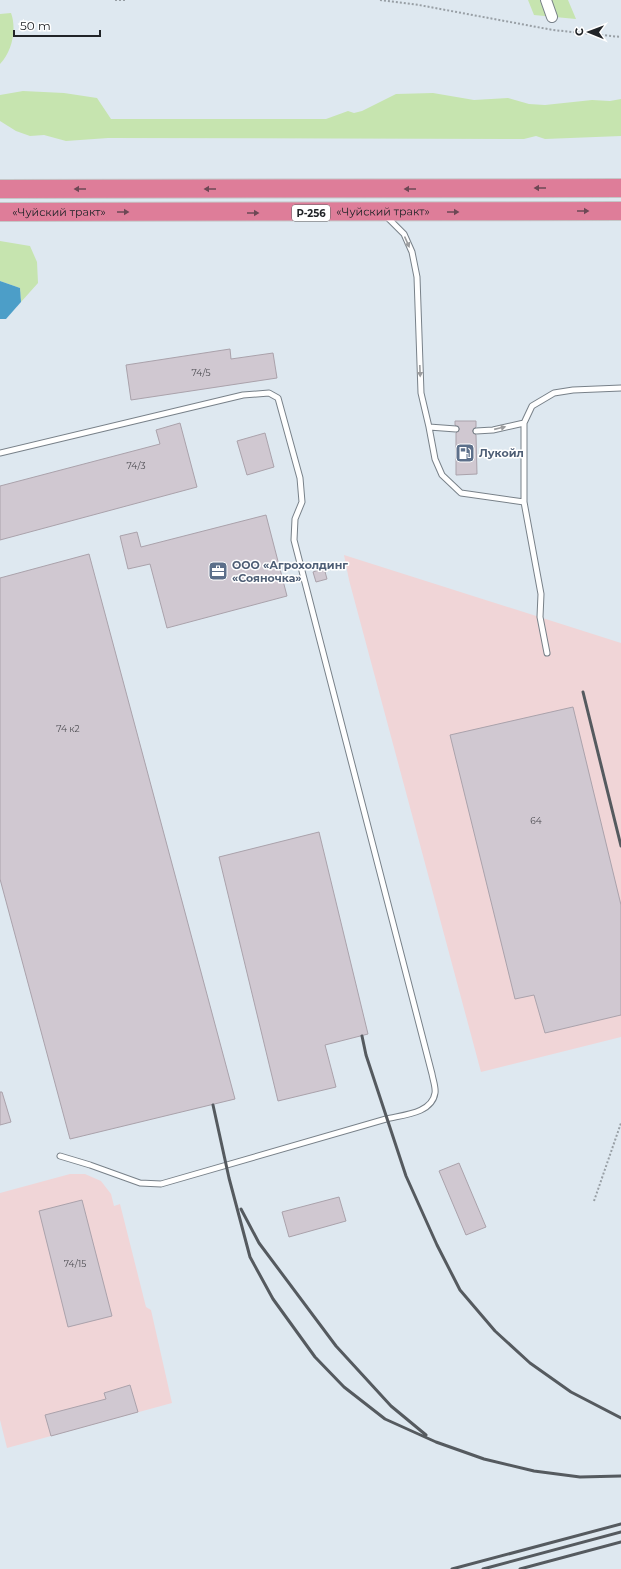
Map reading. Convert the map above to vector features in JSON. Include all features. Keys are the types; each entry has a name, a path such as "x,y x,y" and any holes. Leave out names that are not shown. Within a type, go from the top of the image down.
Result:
{"highway":[{"name":"«Чуйский тракт»","path":"0,189 621,188"},
{"name":"«Чуйский тракт»","path":"0,212 383,213 621,211"}],"street":[{"path":"546,0 552,17"}],"lane":[{"path":"383,213 404,234 412,252 415,265 417,277 421,393 435,459 442,475 461,493 524,502"},
{"path":"547,653 540,617 541,594 524,502 524,423 532,406 554,394 573,390 621,388"},
{"path":"0,453 243,395 269,393 278,398 300,478 302,502 295,519 294,540 432,1074 435,1094 429,1105 415,1113 386,1118 161,1184 140,1183 60,1156"},
{"path":"476,431 493,430 524,423"},
{"path":"429,427 456,429"}],"path":[{"path":"115,0 126,0"},
{"path":"380,0 419,4 553,30 621,37"},
{"path":"594,1201 621,1123"}],"shaded area":[{"path":"344,555 621,643 621,1037 481,1072 349,580"},
{"path":"70,1174 85,1174 101,1181 111,1194 114,1206 120,1204 146,1307 151,1310 172,1403 7,1448 0,1420 0,1193"}],"green space":[{"path":"528,0 568,0 576,19 534,15"},
{"path":"11,13 14,26 12,40 8,53 0,64 0,14"},
{"path":"23,91 64,93 97,98 111,119 326,119 348,111 354,113 362,111 396,94 433,93 474,100 508,98 529,104 545,105 592,100 610,101 621,99 621,136 545,139 536,136 524,139 108,138 66,141 44,135 30,136 16,131 0,121 0,95"},
{"path":"0,241 30,246 37,262 38,283 21,302 20,288 0,281"}],"water":[{"path":"0,281 20,288 21,302 6,319 0,319"}],"building":[{"path":"230,349 231,359 273,353 277,378 131,400 126,365"},
{"path":"455,421 476,421 476,427 472,431 476,435 477,474 456,475 456,433 460,429 455,425"},
{"path":"180,423 197,487 0,540 0,486 160,444 156,430"},
{"path":"265,433 274,467 247,475 237,441"},
{"path":"266,515 287,596 167,628 150,564 128,569 120,536 137,532 141,547"},
{"path":"89,554 235,1099 70,1139 0,879 0,578"},
{"path":"324,568 327,579 316,582 313,572"},
{"path":"573,707 621,905 621,1015 545,1033 534,995 515,999 450,735"},
{"path":"319,832 368,1034 325,1045 336,1087 278,1101 219,857"},
{"path":"0,1092 2,1092 11,1122 0,1125"},
{"path":"459,1163 486,1227 466,1235 439,1171"},
{"path":"339,1197 346,1221 289,1237 282,1212"},
{"path":"82,1200 112,1316 68,1327 39,1211"},
{"path":"130,1385 138,1412 51,1436 45,1415 106,1399 104,1393"}],"railway":[{"path":"583,692 621,846"},
{"path":"362,1036 366,1055 406,1176 437,1245 460,1290 495,1331 530,1363 571,1392 621,1418"},
{"path":"213,1105 229,1178 250,1257 273,1299 315,1357 344,1387 385,1419 436,1442 484,1459 534,1471 580,1477 621,1476"},
{"path":"241,1209 259,1243 336,1346 391,1406 426,1435"},
{"path":"452,1569 621,1524"},
{"path":"483,1569 621,1532"},
{"path":"520,1569 621,1542"}],"place":[{"name":"Лукойл","path":"465,453"},
{"name":"ООО «Агрохолдинг «Сояночка»","path":"218,571"}]}
